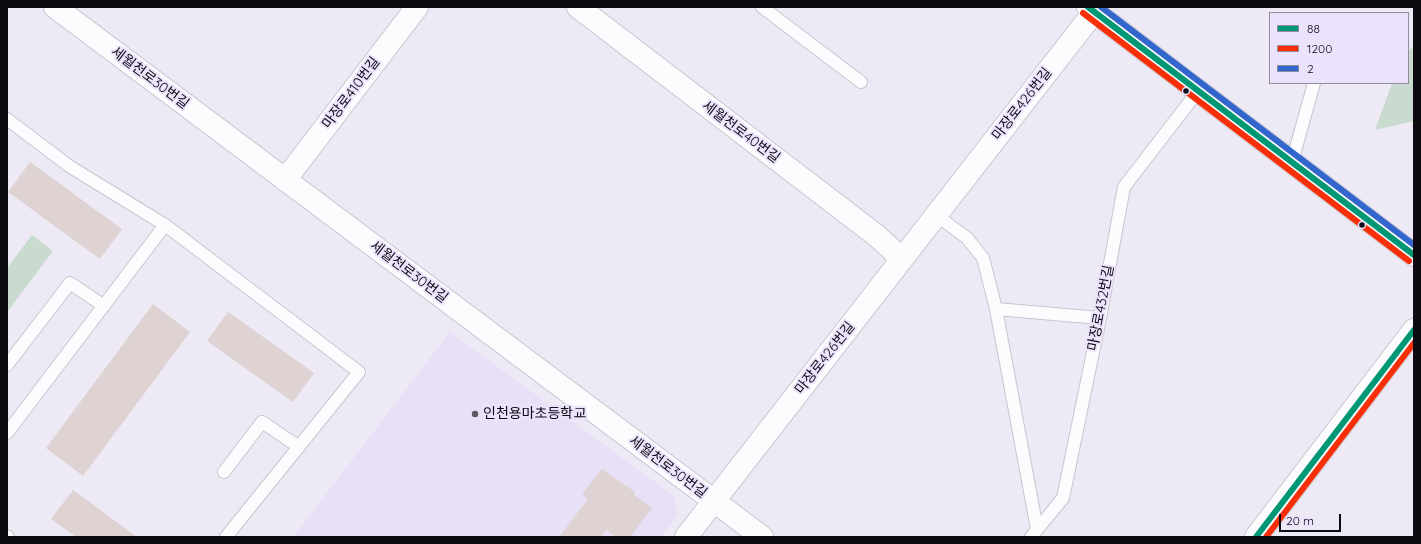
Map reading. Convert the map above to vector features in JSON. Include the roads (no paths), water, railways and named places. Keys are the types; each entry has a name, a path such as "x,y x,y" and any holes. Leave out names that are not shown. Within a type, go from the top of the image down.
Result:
{"street":[{"name":"세월천로30번길","path":"55,7 762,537"},
{"name":"마장로410번길","path":"285,180 417,7"},
{"name":"세월천로40번길","path":"578,7 877,236 902,259"},
{"name":"마장로426번길","path":"686,537 936,215 1090,9"},
{"path":"1090,9 1414,255"},
{"path":"1256,537 1414,330"}],"lane":[{"path":"762,7 861,82"},
{"path":"1292,162 1314,84"},
{"name":"마장로432번길","path":"1034,533 1062,498 1100,318 1124,187 1198,91"},
{"path":"7,119 69,166 165,226 359,372 226,537"},
{"path":"936,215 967,238 983,258 996,309 1034,533"},
{"path":"7,433 11,419 104,306 165,226"},
{"path":"7,365 70,283 104,306"},
{"path":"996,309 1100,318"},
{"path":"224,472 262,422 299,447"}],"place":[{"name":"인천용마초등학교","path":"475,414"}]}
